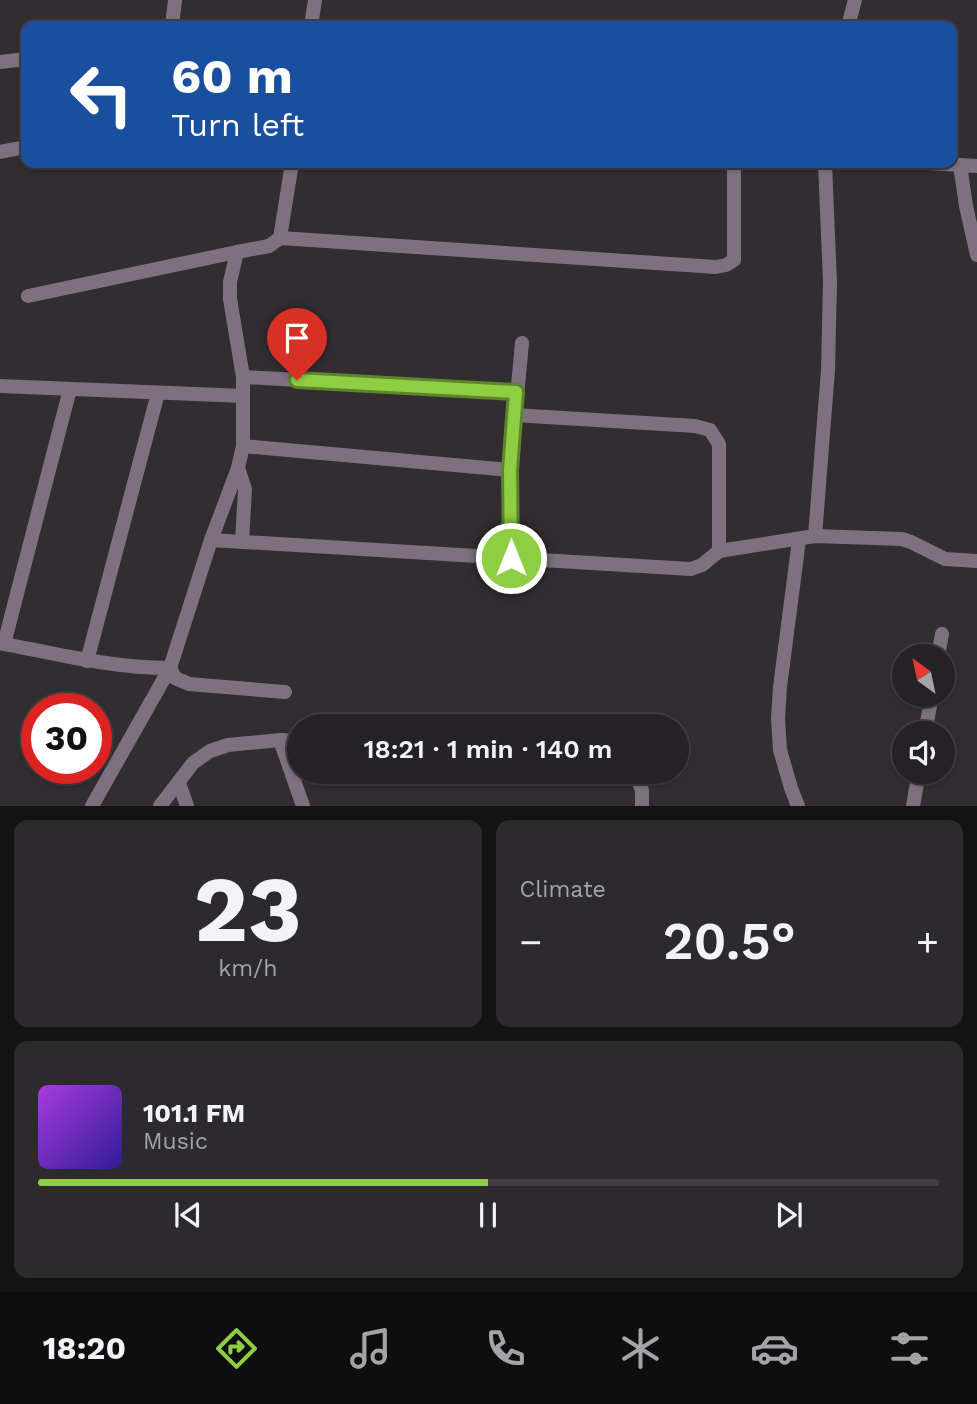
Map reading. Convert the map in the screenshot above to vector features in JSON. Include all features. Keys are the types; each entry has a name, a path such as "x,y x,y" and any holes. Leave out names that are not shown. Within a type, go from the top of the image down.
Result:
{"street":[{"path":"173,21 175,0"},
{"path":"312,21 315,0"},
{"path":"849,21 855,0"},
{"path":"0,62 21,60"},
{"path":"0,152 21,148"},
{"path":"957,165 977,166"},
{"path":"960,165 977,255"},
{"path":"280,238 291,168"},
{"path":"28,296 269,246 280,238 716,267 734,260 734,168"},
{"path":"815,536 828,370 830,282 825,168"},
{"path":"92,806 170,668 211,540 238,467 243,446 243,377 230,299 230,282 237,252"},
{"path":"511,558 510,470 522,343"},
{"path":"243,377 516,392"},
{"path":"0,386 243,396"},
{"path":"70,389 2,644 87,661 139,668 170,668"},
{"path":"87,661 158,393"},
{"path":"514,415 695,426 710,430 719,444 719,551"},
{"path":"243,446 510,470"},
{"path":"238,467 245,489 242,542"},
{"path":"211,540 691,569 702,565 719,551 815,536 902,539 945,559 977,561"},
{"path":"798,806 790,788 780,750 778,719 799,540"},
{"path":"940,644 942,634"},
{"path":"170,668 175,678 189,684 285,692"},
{"path":"280,740 303,806"},
{"path":"160,806 193,763 210,751 228,745 287,740"},
{"path":"179,783 187,806"},
{"path":"640,784 642,806"},
{"path":"913,806 917,784"}],"route":[{"path":"297,380 516,392 510,470 511,558"}]}
